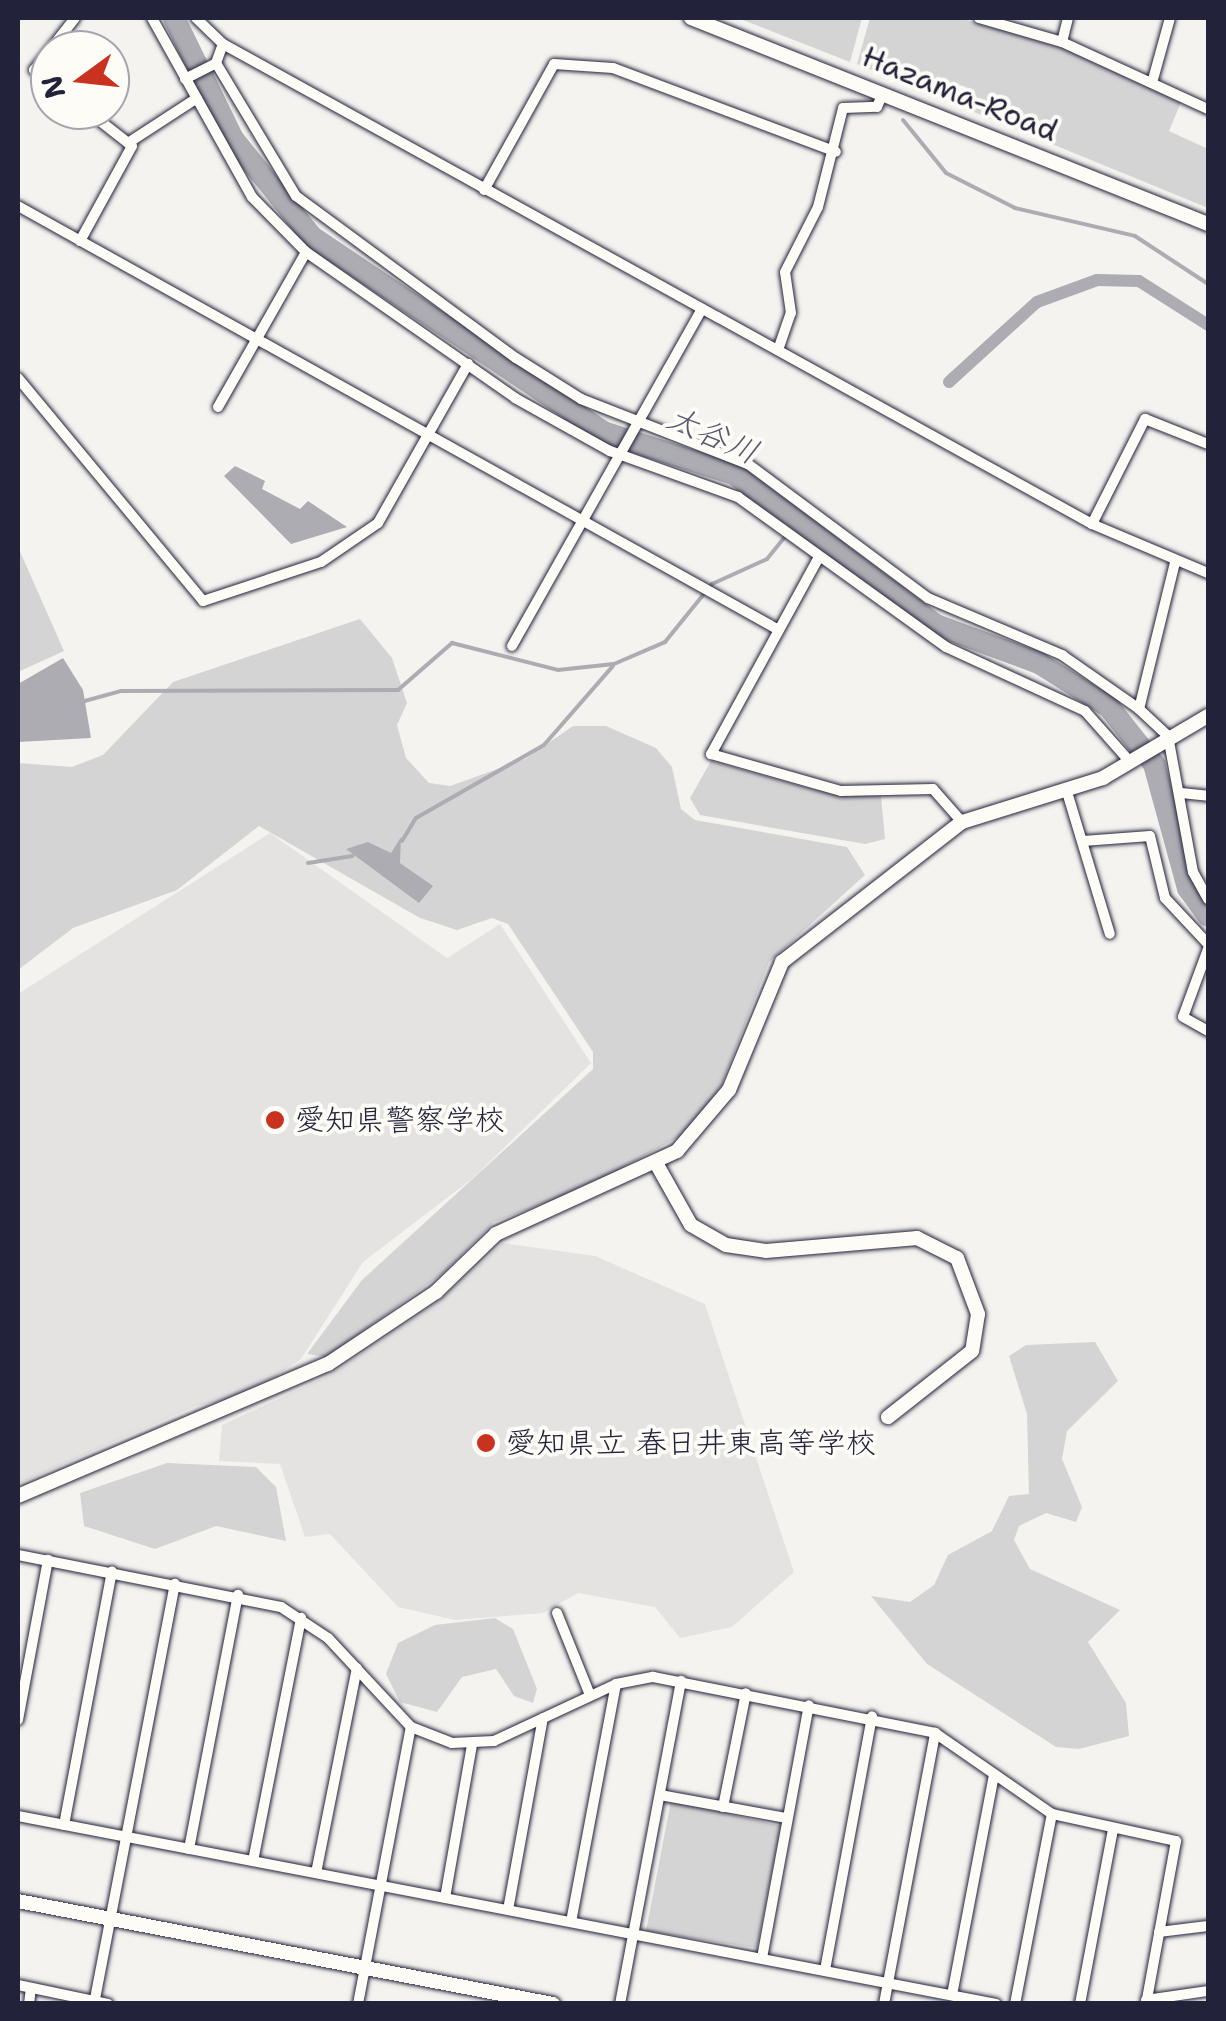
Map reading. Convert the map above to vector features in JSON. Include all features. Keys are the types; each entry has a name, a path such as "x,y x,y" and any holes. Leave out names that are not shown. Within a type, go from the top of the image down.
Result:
{"street":[{"path":"152,18 252,197 306,252 468,364 620,454 738,496 946,647 1085,711 1134,761"},
{"path":"196,18 223,44 1092,524 1175,562 1208,572"},
{"name":"Hazama-Road","path":"691,18 1208,224"},
{"path":"979,18 1062,42 1208,109"},
{"path":"1062,42 1068,18"},
{"path":"1152,83 1170,18"},
{"path":"185,79 216,63 223,44"},
{"path":"216,63 266,157 318,218 546,378 748,464 928,598 1062,655 1139,709 1168,736 1193,872 1208,899"},
{"path":"484,190 554,64 613,68 836,152"},
{"path":"778,350 791,313 785,272 836,152 843,108 877,107 884,94"},
{"path":"80,241 128,143 196,98"},
{"path":"111,130 128,143"},
{"path":"18,206 584,517 778,629"},
{"path":"218,407 306,252"},
{"path":"512,646 702,308"},
{"path":"18,378 203,601 352,543 378,524 468,364"},
{"path":"1092,524 1145,418 1208,444"},
{"path":"820,558 711,754 841,791 932,789 962,822"},
{"path":"1139,709 1175,562"},
{"path":"18,1496 328,1364 436,1292 496,1234 656,1163 706,1126 782,962 962,822 1067,792 1134,761 1168,736 1208,716"},
{"path":"1067,792 1110,934"},
{"path":"1181,794 1208,796"},
{"path":"1083,841 1150,836 1165,898 1208,946 1182,1017 1208,1031"},
{"path":"656,1163 692,1225 726,1245 766,1251 918,1238 957,1258 978,1314 972,1350 888,1417"},
{"path":"18,1555 238,1596 300,1618 357,1668 411,1727 472,1745 616,1684 682,1681 872,1716 935,1734 1052,1814 1176,1841 1146,2001 1208,1990"},
{"path":"18,1720 48,1560"},
{"path":"64,1825 112,1572"},
{"path":"94,2002 175,1584"},
{"path":"189,1849 238,1596"},
{"path":"557,1614 590,1695"},
{"path":"253,1861 300,1618"},
{"path":"316,1873 357,1668"},
{"path":"620,2004 682,1681"},
{"path":"571,1922 616,1684"},
{"path":"722,1807 746,1693"},
{"path":"762,1958 809,1705"},
{"path":"825,1970 872,1716"},
{"path":"508,1910 543,1718"},
{"path":"358,2004 411,1727"},
{"path":"884,2004 935,1734"},
{"path":"445,1898 472,1745"},
{"path":"952,1994 994,1774"},
{"path":"660,1795 787,1818"},
{"path":"1014,2004 1052,1814"},
{"path":"18,1816 996,2004"},
{"path":"1080,2004 1114,1829"},
{"path":"18,1901 554,2004"},
{"path":"1159,1932 1208,1926"},
{"path":"18,1985 108,2004"},
{"path":"29,2004 32,1988"}],"shaded area":[{"path":"738,18 862,18 850,62"},
{"path":"870,18 960,18 1062,48 1181,102 1169,131 1208,149 1208,208 857,64"},
{"path":"235,466 265,481 262,489 300,509 308,501 347,527 291,544 224,476"},
{"path":"18,547 64,651 18,672"},
{"path":"360,619 392,658 407,703 397,725 406,758 429,783 450,786 525,759 573,726 606,726 656,748 672,767 681,809 695,820 847,847 865,875 769,962 722,1084 693,1129 585,1188 494,1222 442,1274 327,1357 307,1354 362,1280 593,1069 593,1052 508,924 492,918 457,930 420,918 259,826 177,890 73,928 18,970 18,763 72,767 103,755 173,682"},
{"path":"63,658 83,690 91,738 18,742 18,684"},
{"path":"711,761 815,790 881,795 885,839 865,844 700,815 690,798"},
{"name":"愛知県警察学校","path":"270,833 447,958 500,924 591,1063 473,1178 363,1262 301,1359 245,1396 196,1406 18,1484 18,994"},
{"path":"401,837 400,863 433,886 419,903 346,849 368,842 391,853"},
{"name":"愛知県立 春日井東高等学校","path":"503,1243 595,1256 705,1304 794,1572 732,1627 680,1638 655,1607 578,1593 543,1613 455,1620 398,1607 330,1534 305,1537 280,1464 219,1461 222,1425 332,1374 438,1302"},
{"path":"1095,1342 1118,1381 1067,1431 1062,1459 1082,1507 1076,1522 1046,1513 1019,1526 1014,1540 1030,1569 1120,1610 1088,1642 1126,1703 1129,1736 1079,1749 1056,1747 927,1664 871,1596 910,1602 934,1585 948,1555 992,1531 1009,1496 1029,1494 1027,1414 1009,1356 1026,1345"},
{"path":"167,1463 256,1467 276,1487 286,1541 216,1526 155,1549 84,1526 80,1493"},
{"path":"495,1618 513,1629 537,1689 533,1703 514,1696 496,1669 462,1677 437,1712 400,1702 386,1674 398,1643 435,1625"},
{"path":"671,1801 781,1826 757,1948 646,1931"}],"waterway":[{"name":"大谷川","path":"174,18 233,139 312,237 603,432 734,474 936,625 1039,663 1109,707 1154,764 1188,888 1208,916"},
{"path":"903,120 946,173 1015,208 1135,236 1208,284"},
{"path":"949,382 1037,302 1097,280 1139,281 1208,325"},
{"path":"81,702 121,691 398,690 452,643 558,670 614,664 665,642 712,584 767,559 784,538"},
{"path":"402,841 416,818 544,745 613,666"},
{"path":"308,863 352,856"}],"place":[{"name":"愛知県警察学校","path":"275,1120"},
{"name":"愛知県立 春日井東高等学校","path":"486,1443"}]}
